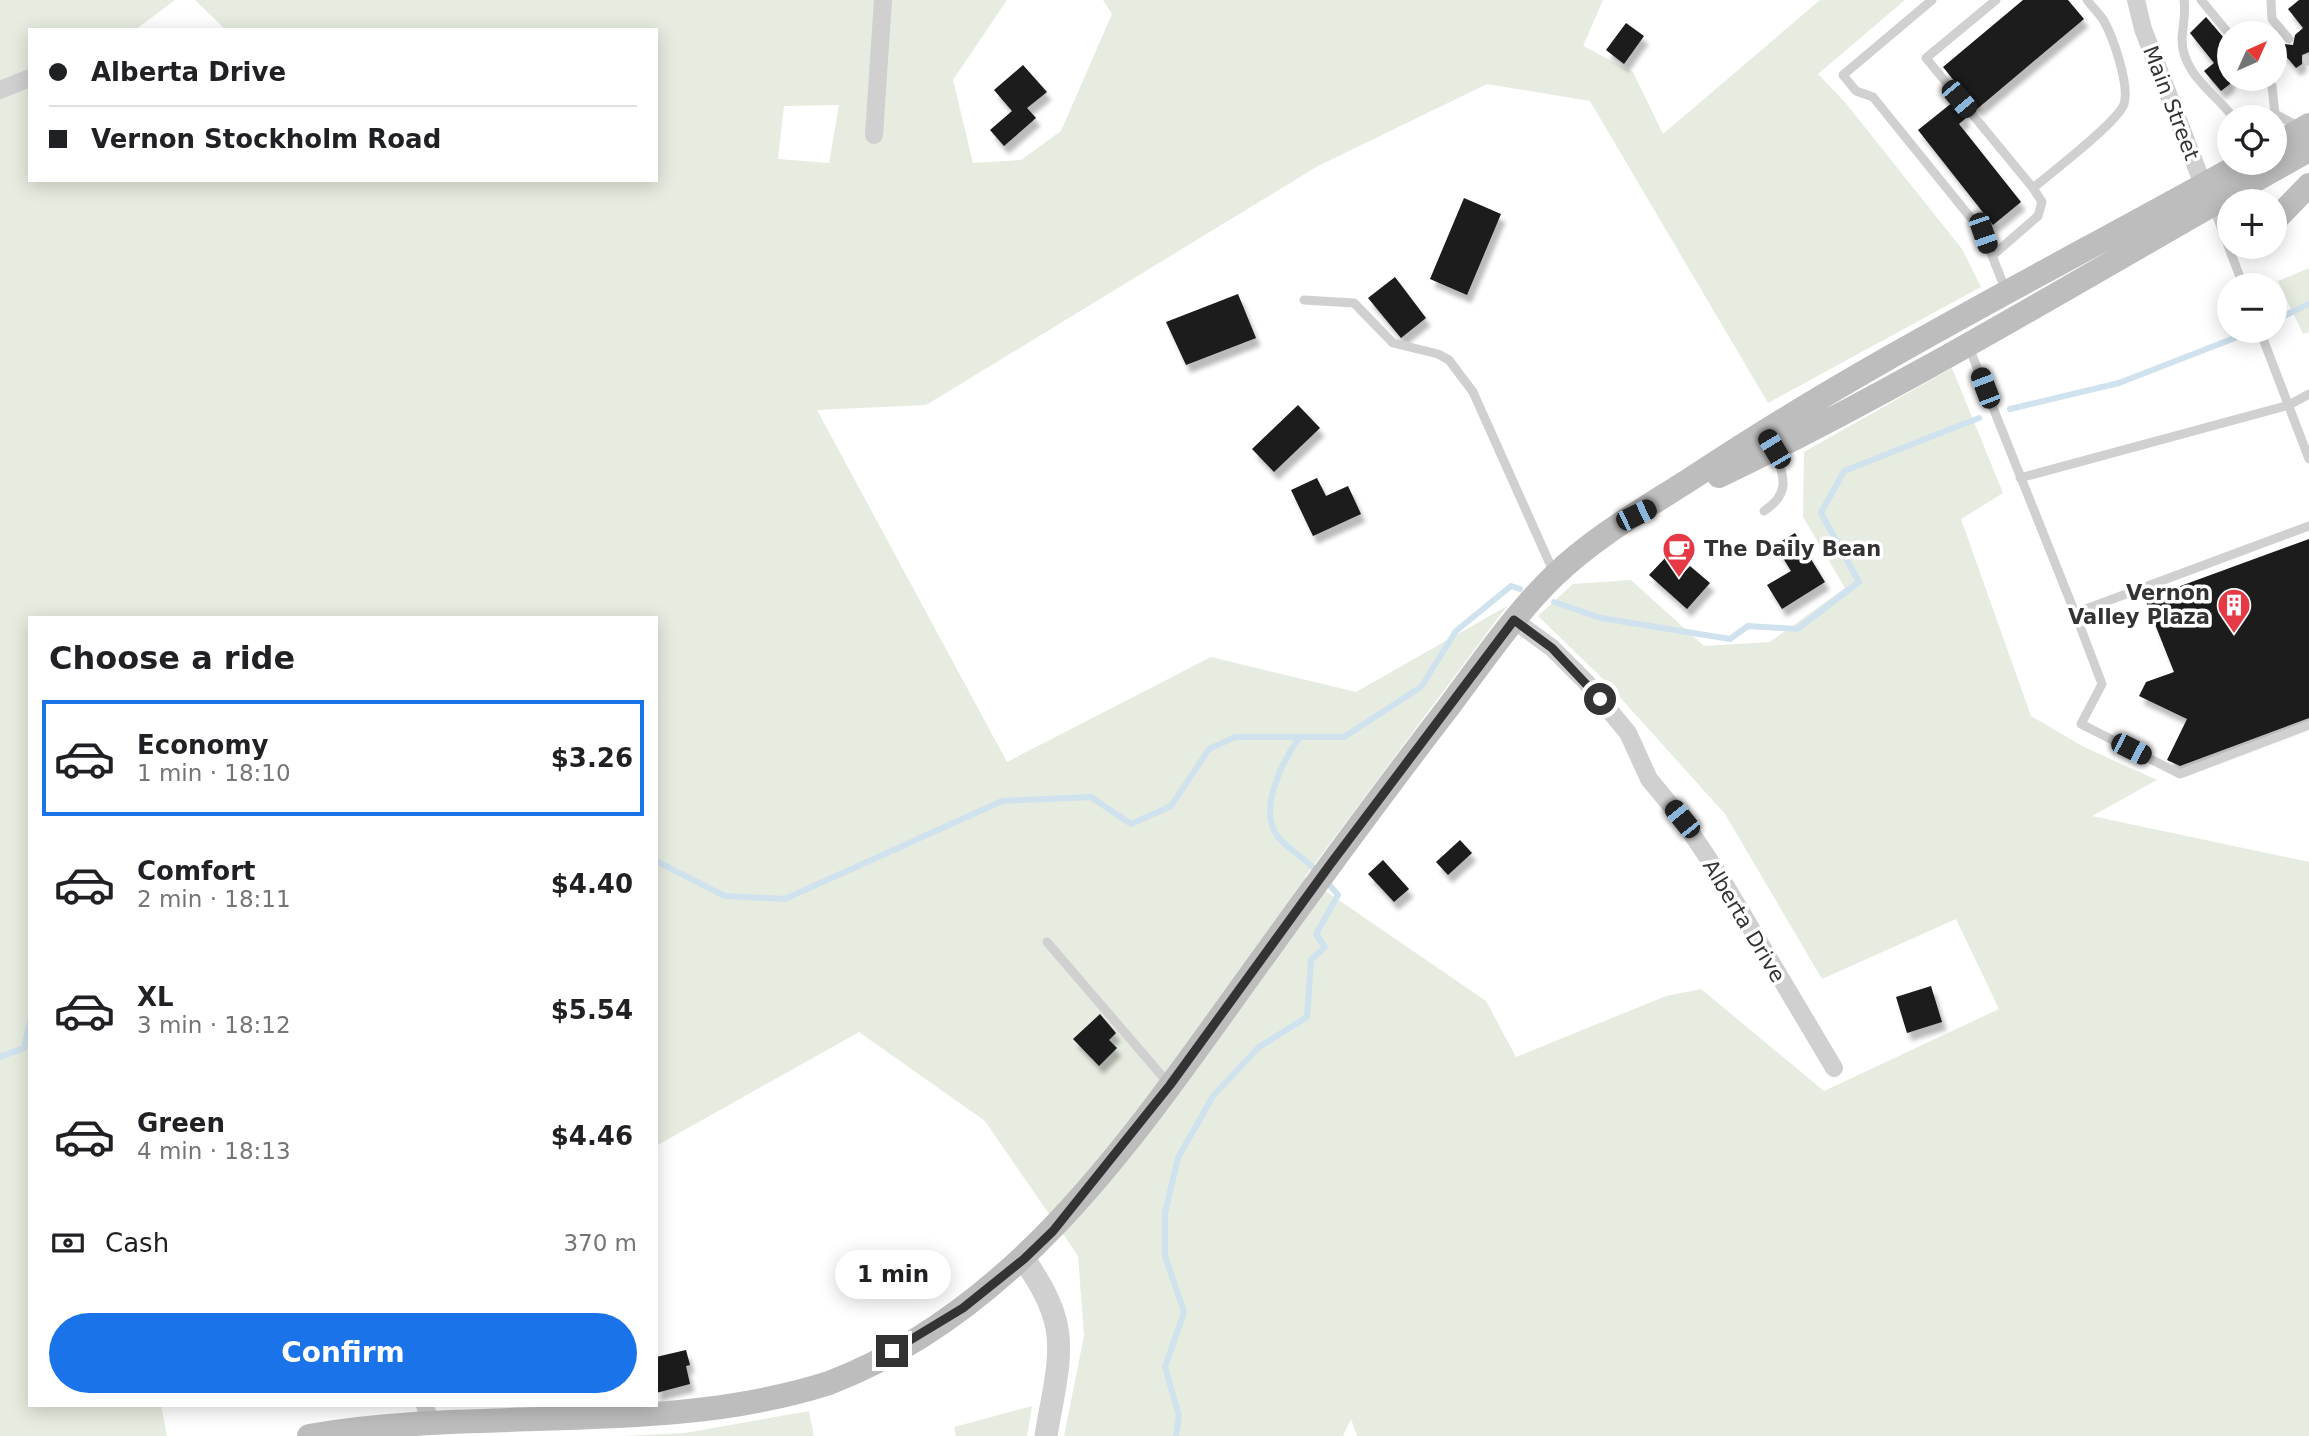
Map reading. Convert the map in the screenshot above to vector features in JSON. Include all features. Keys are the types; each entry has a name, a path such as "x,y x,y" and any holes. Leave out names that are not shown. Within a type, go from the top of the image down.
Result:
{"main road":[{"path":"1769,440 1968,344 2307,135"},
{"path":"2287,141 2307,135"},
{"path":"2287,208 2309,185"},
{"path":"310,1436 427,1414 570,1422 680,1415 780,1398 831,1382 912,1341 963,1308 1024,1259 1053,1231 1170,1085 1329,866 1514,620 1555,575 1636,515 1769,440 2008,295 2226,186"}],"street":[{"path":"874,135 883,0"},
{"name":"Main Street","path":"2136,0 2143,29 2226,186"},
{"path":"0,90 28,79"},
{"name":"Alberta Drive","path":"1514,620 1569,665 1628,733 1649,779 1682,819 1718,873 1834,1068"},
{"path":"1024,1259 1044,1291 1057,1328 1056,1367 1046,1436"}],"lane":[{"path":"1932,0 1843,75 1856,91 1873,97 1983,233 2008,295"},
{"path":"1992,256 2038,216 2042,202 1926,58 1996,0"},
{"path":"2033,188 2113,119 2124,104 2125,81 2115,51 2104,21 2087,0"},
{"path":"2184,0 2186,17 2182,41 2195,79 2224,105"},
{"path":"2201,0 2218,21"},
{"path":"2271,0 2272,19 2289,39"},
{"path":"2273,91 2275,114 2307,135"},
{"path":"2226,186 2241,273"},
{"path":"1304,300 1354,303 1393,343 1438,354 1449,360 1473,393 1555,575"},
{"path":"2265,343 2309,459"},
{"path":"1968,344 2102,684 2081,724 2180,774 2309,725"},
{"path":"2020,478 2289,405 2309,394"},
{"path":"1764,511 1778,502 1785,480 1769,440"},
{"path":"2075,613 2309,526"},
{"path":"1047,942 1170,1085"}],"shaded area":[{"path":"0,0 175,0 138,28 28,28 28,182 658,182 658,28 224,28 195,0 1007,0 953,80 973,163 1021,160 1061,131 1112,14 1103,0 1603,0 1583,46 1633,72 1663,134 1820,0 1905,0 1818,74 1844,101 1962,249 1981,287 1768,403 1590,101 1487,84 1318,166 926,405 817,410 1007,762 1211,657 1356,692 1507,606 1305,877 1486,1001 1516,1057 1666,996 1701,989 1824,1091 1999,1009 1956,919 1822,979 1725,814 1608,684 1538,616 1573,584 1631,580 1704,646 1770,642 1845,588 1803,517 1804,452 1952,368 2003,493 1961,519 2031,716 2082,746 2157,780 2092,816 2309,862 2309,1436 1357,1436 1351,1419 1343,1436 1064,1436 1084,1336 1078,1256 985,1121 859,1032 658,1145 658,616 28,616 28,1407 161,1407 167,1436 0,1436","holes":["839,105 829,163 778,159 784,106"]},
{"path":"2309,268 2309,332 2303,334 2287,300 2287,277"},
{"path":"1032,1406 1027,1436 956,1436 954,1427"},
{"path":"809,1411 814,1436 622,1436 685,1433"}],"building":[{"path":"2023,0 2068,0 2084,19 1977,109 1943,67"},
{"path":"2299,0 2309,0 2309,52 2302,55 2302,64 2296,68 2287,57 2287,44 2293,45 2295,35 2303,28 2288,9"},
{"path":"2206,17 2217,30 2217,86 2204,71 2214,63 2190,33"},
{"path":"1626,23 1644,36 1624,64 1606,50"},
{"path":"1023,65 1047,92 1027,108 1036,118 1004,146 990,130 1012,111 994,90"},
{"path":"1953,102 1966,118 1959,124 2021,202 1993,225 1918,130"},
{"path":"1464,198 1501,214 1467,295 1430,279"},
{"path":"1395,277 1426,318 1401,338 1368,298"},
{"path":"1238,294 1256,338 1186,365 1166,322"},
{"path":"1298,405 1320,428 1274,472 1252,449"},
{"path":"1317,478 1326,496 1348,486 1361,514 1313,536 1291,490"},
{"path":"1795,533 1825,582 1782,609 1767,585 1791,571 1775,545"},
{"name":"Vernon Valley Plaza","path":"2309,539 2309,718 2180,766 2167,760 2187,719 2139,696 2146,682 2174,672 2145,599"},
{"name":"The Daily Bean","path":"1667,556 1684,572 1690,566 1710,583 1687,609 1649,575"},
{"path":"1460,840 1472,853 1448,875 1436,862"},
{"path":"1383,860 1409,889 1394,902 1368,874"},
{"path":"1931,986 1942,1022 1907,1033 1896,997"},
{"path":"1100,1014 1116,1033 1109,1040 1117,1048 1099,1066 1073,1039"},
{"path":"686,1350 690,1365 686,1366 690,1384 658,1392 658,1357"}],"waterway":[{"path":"2287,314 2309,304"},
{"path":"2010,409 2119,383 2222,343"},
{"path":"1554,602 1601,618 1730,639 1748,626 1797,629 1859,582 1821,513 1844,471 1979,418"},
{"path":"658,862 725,896 785,899 1002,801 1091,797 1131,824 1171,806 1209,749 1235,737 1344,737 1421,687 1456,631 1511,586 1520,589"},
{"path":"1300,737 1280,771 1271,799 1270,813 1272,826 1278,837 1319,873"},
{"path":"1176,1436 1179,1416 1165,1367 1184,1312 1165,1256 1165,1213 1178,1158 1213,1096 1259,1047 1307,1017 1311,960 1325,947 1316,934 1338,895 1326,881"},
{"path":"0,1057 24,1048 28,1031"}],"place":[{"name":"The Daily Bean","path":"1679,579"},
{"name":"Vernon Valley Plaza","path":"2234,635"}],"route":[{"path":"892,1351 963,1308 1024,1259 1053,1231 1170,1085 1329,866 1514,620 1552,648 1600,699"}]}
